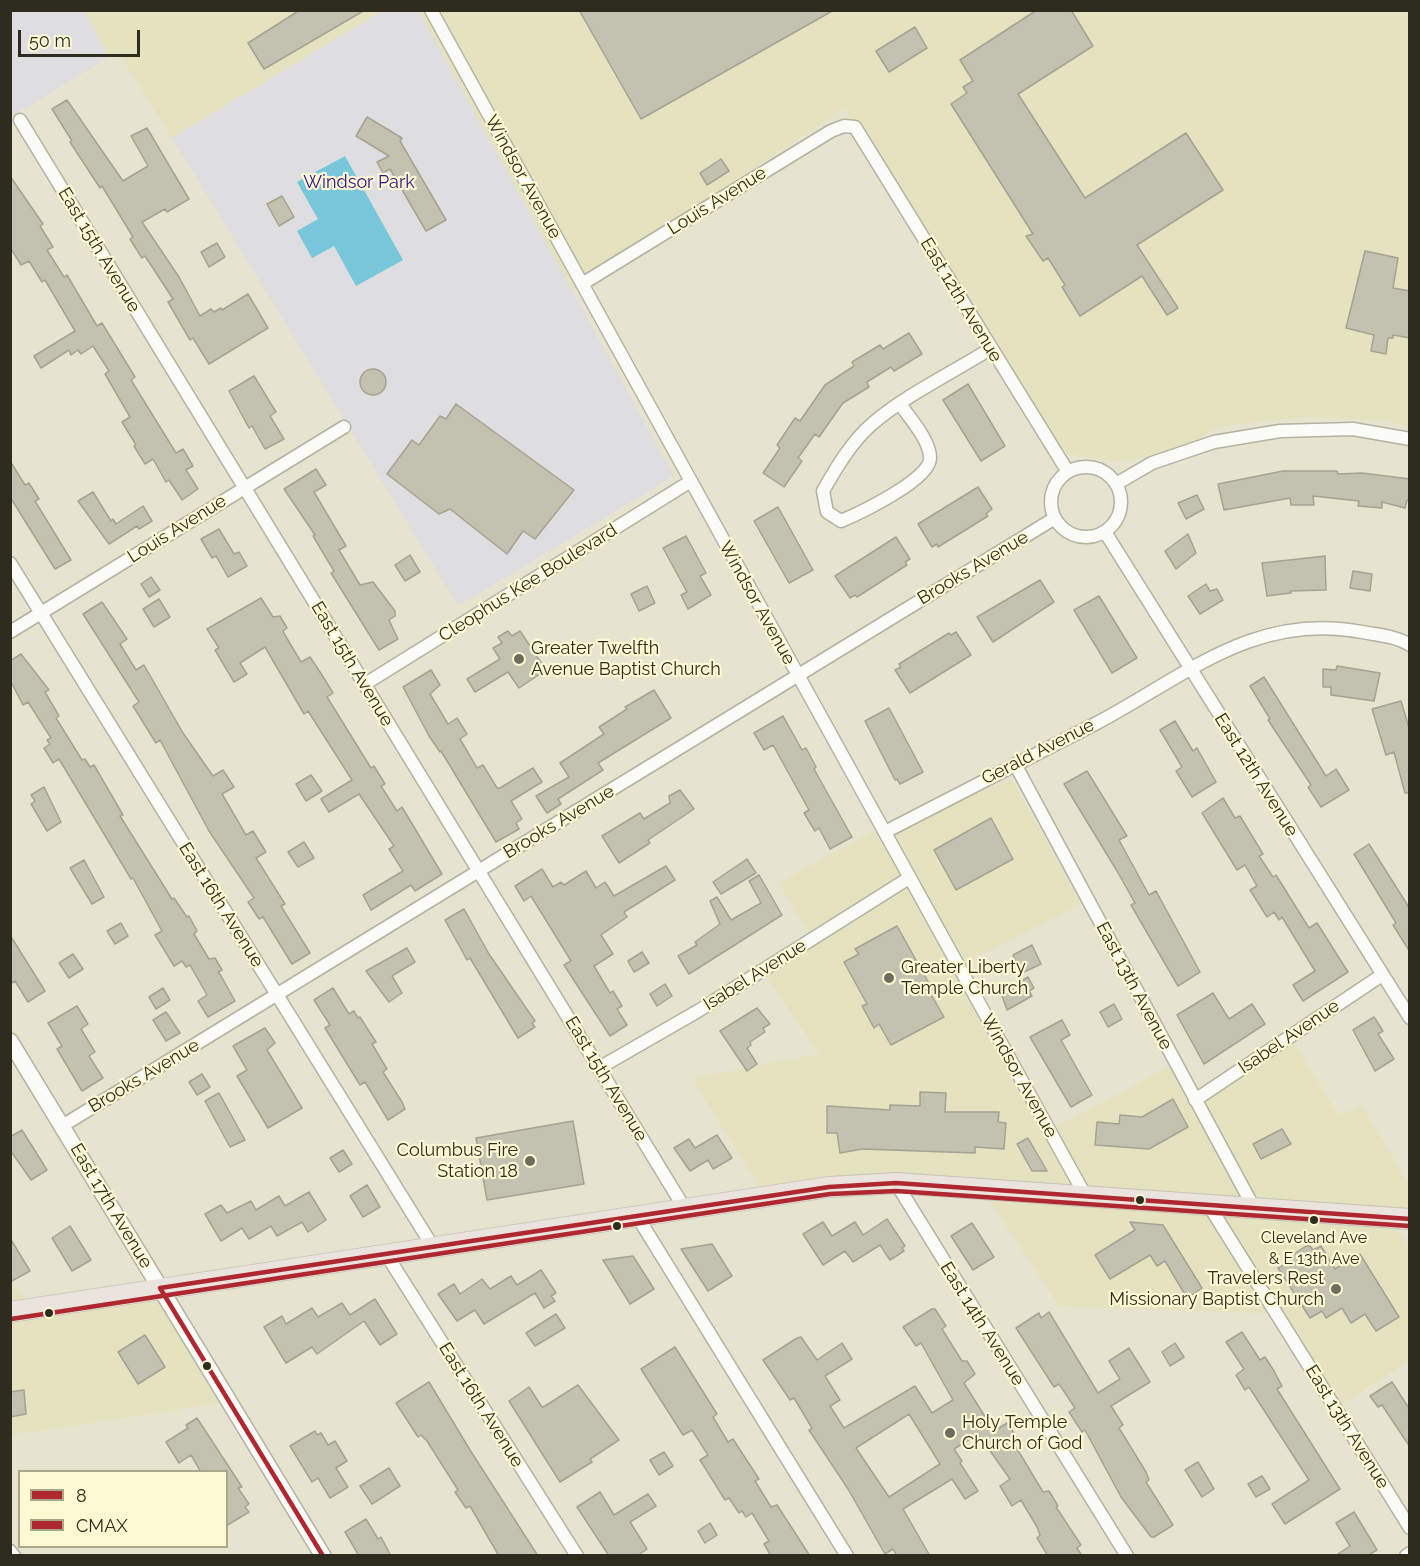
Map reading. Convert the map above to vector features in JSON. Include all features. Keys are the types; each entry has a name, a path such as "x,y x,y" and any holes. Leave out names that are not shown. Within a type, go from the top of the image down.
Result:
{"main road":[{"path":"10,1312 829,1187 896,1183 1410,1219"}],"street":[{"name":"Windsor Avenue","path":"431,10 1085,1195"},
{"name":"East 15th Avenue","path":"20,120 685,1209"},
{"name":"Louis Avenue","path":"582,284 831,131 844,126 855,127"},
{"name":"East 12th Avenue","path":"855,127 1068,472"},
{"path":"901,405 928,449 931,459 927,471 867,511 841,521 827,512 823,491 839,463 872,424 901,405 990,349"},
{"name":"Louis Avenue","path":"10,632 344,428"},
{"path":"1116,484 1152,463 1214,442 1280,431 1353,429 1410,439"},
{"path":"1078,468 1100,469 1116,484 1121,505 1113,525 1105,532 1083,537 1072,534 1055,518 1052,498 1054,488 1068,472 1078,468"},
{"name":"Cleophus Kee Boulevard","path":"365,684 691,481"},
{"name":"Brooks Avenue","path":"62,1126 1055,518"},
{"name":"East 12th Avenue","path":"1105,532 1410,1018"},
{"name":"East 16th Avenue","path":"10,563 433,1247"},
{"name":"Gerald Avenue","path":"885,832 1098,722 1189,668 1250,639 1294,630 1346,628 1401,639 1410,645"},
{"name":"East 13th Avenue","path":"1015,764 1254,1208"},
{"name":"Isabel Avenue","path":"599,1068 698,1011 909,878"},
{"name":"Isabel Avenue","path":"1196,1100 1382,975"},
{"name":"East 17th Avenue","path":"10,1041 323,1556"},
{"name":"East 14th Avenue","path":"896,1183 1127,1556"},
{"name":"East 13th Avenue","path":"1208,1204 1410,1528"},
{"path":"637,1216 847,1556"},
{"name":"East 16th Avenue","path":"386,1254 577,1556"},
{"path":"10,1551 14,1556"}],"shaded area":[{"path":"84,11 382,11 172,138 122,58 109,57"},
{"path":"419,11 1037,11 960,60 973,81 963,87 967,93 951,104 1033,234 1027,236 1043,261 1048,258 1065,285 1062,288 1080,315 1142,276 1178,307 1137,245 1223,190 1186,133 1085,198 1018,94 1093,46 1071,11 1409,11 1409,426 1380,420 1297,417 1219,427 1175,453 1116,462 1066,453 1026,406 845,108 572,290"},
{"path":"1011,779 1081,904 957,967 1047,1132 1175,1063 1196,1098 1293,1041 1339,1116 1361,1104 1409,1184 1409,1220 1393,1220 1409,1247 1409,1361 1338,1407 1277,1314 1059,1306 989,1200 851,1191 769,1203 692,1078 819,1054 763,971 811,938 779,883 881,827 891,830"},
{"path":"10,1276 32,1311 160,1288 228,1402 11,1435"}],"green space":[{"path":"11,10 84,11 109,57 11,117"},
{"name":"Windsor Park","path":"382,11 419,11 674,476 458,606 172,138"}],"water":[{"path":"345,156 403,260 356,286 334,246 312,258 297,231 318,219 297,182"}],"building":[{"path":"300,10 365,10 264,69 248,43"},
{"path":"579,10 834,10 641,119"},
{"path":"1037,10 1071,10 1093,46 1018,94 1085,198 1186,133 1223,190 1137,245 1178,308 1167,315 1142,276 1080,316 1062,287 1065,285 1048,258 1043,261 1026,236 1033,234 951,104 967,93 963,87 973,81 960,60"},
{"path":"915,27 927,48 889,72 876,51"},
{"path":"67,100 123,181 148,166 131,136 147,128 189,199 167,212 165,209 142,222 179,277 200,316 211,309 214,312 221,308 222,310 248,294 268,328 209,364 193,338 190,340 168,302 173,299 145,256 142,258 130,239 133,237 102,186 100,188 70,142 72,141 52,109"},
{"path":"367,117 402,138 400,141 446,220 426,231 390,169 383,173 377,162 389,156 356,136"},
{"path":"721,159 729,171 707,185 700,173"},
{"path":"10,176 43,224 40,226 53,247 47,250 64,277 67,275 97,326 102,323 135,377 131,380 176,453 183,449 193,466 186,470 198,489 182,500 169,480 166,482 153,459 145,464 134,446 136,445 122,422 130,417 105,374 109,371 93,346 81,354 78,350 71,355 69,350 41,368 34,356 75,331 45,280 42,282 29,261 21,265 10,247"},
{"path":"282,196 294,217 279,226 267,204"},
{"path":"217,243 225,257 209,267 201,252"},
{"path":"1365,251 1398,258 1393,288 1410,291 1410,338 1393,335 1393,338 1388,338 1386,354 1371,351 1374,335 1346,328"},
{"path":"909,333 922,354 894,371 891,367 867,382 869,387 843,403 819,437 815,434 798,458 802,461 784,487 763,473 780,448 777,445 795,418 800,421 825,385 854,366 852,362 880,345 883,349"},
{"path":"373,369 382,373 386,382 382,391 373,395 364,391 360,382 364,373"},
{"path":"254,376 276,412 270,416 284,439 265,449 252,426 249,428 229,391"},
{"path":"968,384 1005,446 981,461 943,400"},
{"path":"456,404 574,490 535,539 523,531 507,554 450,509 439,514 387,474 412,440 419,445 440,416 446,419"},
{"path":"10,461 25,485 29,483 39,499 35,501 71,560 55,569 10,497"},
{"path":"316,469 326,485 314,492 346,546 339,550 360,585 373,582 395,611 395,616 389,620 398,639 379,650 331,573 334,571 313,536 315,535 284,489"},
{"path":"1283,471 1337,471 1338,474 1362,473 1410,479 1410,500 1407,500 1405,508 1382,502 1382,508 1358,506 1359,501 1313,496 1314,505 1291,505 1290,498 1224,510 1218,484"},
{"path":"978,487 992,509 986,514 988,516 938,547 937,544 932,547 918,524"},
{"path":"93,492 111,521 113,519 116,524 143,506 152,521 139,529 137,526 109,544 78,501"},
{"path":"1197,495 1204,509 1186,519 1178,503"},
{"path":"778,507 813,570 789,583 754,521"},
{"path":"219,529 234,554 239,552 247,566 228,577 216,556 212,558 201,539"},
{"path":"1188,534 1196,553 1176,569 1165,551"},
{"path":"686,536 706,573 700,576 711,595 688,609 681,595 687,592 663,548"},
{"path":"896,537 910,559 905,562 907,565 857,597 855,595 850,598 835,576"},
{"path":"410,555 420,572 405,581 395,565"},
{"path":"1325,556 1326,590 1290,591 1291,593 1267,596 1262,563"},
{"path":"1353,571 1372,574 1370,591 1350,588"},
{"path":"151,577 160,590 149,597 141,584"},
{"path":"1040,580 1054,602 993,642 977,617"},
{"path":"1206,584 1210,591 1217,589 1223,600 1200,614 1188,596"},
{"path":"647,586 655,603 639,611 631,594"},
{"path":"1099,596 1137,658 1112,673 1074,610"},
{"path":"261,598 273,617 280,616 287,628 283,631 301,662 310,657 322,675 333,693 327,697 371,768 374,766 385,784 381,786 397,811 402,807 442,874 415,891 411,885 371,910 363,895 403,871 389,849 394,846 359,794 329,812 321,799 352,780 308,711 304,714 265,647 240,663 247,674 234,682 215,650 219,648 207,629"},
{"path":"159,599 170,617 154,627 143,609"},
{"path":"102,602 127,639 120,644 136,670 144,665 183,733 213,776 223,770 234,787 222,794 246,835 253,831 266,852 256,858 285,904 281,906 310,953 292,964 263,917 259,919 248,902 254,898 209,831 160,740 156,743 133,706 139,702 83,614"},
{"name":"Greater Twelfth Avenue Baptist Church","path":"508,631 512,636 520,631 546,670 519,688 508,672 475,692 467,679 500,659 493,648 502,643 498,637"},
{"path":"956,632 971,655 910,693 895,670 901,667 899,664 949,633 951,635"},
{"path":"21,654 49,690 45,692 59,716 56,718 82,760 85,759 90,767 94,765 123,815 120,816 172,899 174,898 187,917 189,916 197,931 194,934 209,959 215,958 222,970 218,972 235,1001 208,1017 198,1001 207,995 190,965 186,967 182,961 174,966 155,935 162,931 133,878 131,879 59,759 53,763 44,748 50,744 47,740 51,738 28,702 23,705 10,680 10,661"},
{"path":"1337,666 1380,673 1374,701 1331,695 1331,687 1323,687 1323,669 1336,670"},
{"path":"431,670 440,685 430,694 448,724 457,718 467,734 460,739 477,768 483,765 497,788 533,768 542,782 511,801 522,819 516,823 519,829 496,842 441,751 429,736 403,687"},
{"path":"1264,677 1326,776 1336,769 1349,790 1321,807 1308,787 1311,785 1268,720 1270,719 1250,686"},
{"path":"654,690 671,718 598,763 603,770 558,799 561,804 547,813 536,796 569,777 560,763 604,734 599,727 627,709 625,707"},
{"path":"1401,701 1410,731 1410,793 1405,793 1394,752 1386,755 1372,709"},
{"path":"889,708 923,772 900,784 897,779 895,780 865,721"},
{"path":"783,716 802,750 806,748 816,767 814,769 852,837 830,849 819,828 815,831 804,813 809,810 773,745 764,750 754,733"},
{"path":"1175,721 1193,751 1197,748 1216,782 1192,797 1176,771 1182,767 1160,730"},
{"path":"1087,771 1127,836 1119,840 1149,895 1156,891 1200,972 1178,986 1131,905 1135,903 1117,871 1064,784"},
{"path":"311,775 322,791 306,801 296,784"},
{"path":"44,787 61,822 47,831 31,804 35,801 31,795"},
{"path":"680,790 694,809 648,840 650,843 619,863 602,836 640,813 644,819 670,803 669,796"},
{"path":"1223,798 1235,818 1240,816 1263,854 1259,856 1273,877 1276,875 1309,928 1317,923 1348,972 1303,1001 1293,985 1315,971 1282,917 1279,920 1274,912 1267,917 1250,890 1257,886 1245,865 1237,870 1202,813"},
{"path":"991,818 1013,859 956,890 934,850"},
{"path":"304,842 314,858 298,867 288,852"},
{"path":"1369,844 1410,909 1410,952 1393,925 1396,923 1354,854"},
{"path":"747,859 756,873 721,894 713,882"},
{"path":"84,860 104,897 92,904 70,868"},
{"path":"666,866 675,880 624,912 627,917 601,935 613,954 594,966 610,993 613,991 622,1006 617,1009 627,1025 610,1036 564,965 571,961 531,896 524,901 515,886 542,869 553,887 561,882 564,885 586,871 596,888 605,882 614,896"},
{"path":"759,875 782,915 689,974 678,956 697,945 695,942 720,924 710,901 717,897 731,920 761,903 749,881"},
{"path":"464,909 489,954 535,1021 532,1023 535,1027 518,1038 470,958 467,960 445,920"},
{"path":"121,923 128,936 115,944 107,931"},
{"name":"Greater Liberty Temple Church","path":"897,926 935,994 932,996 944,1017 891,1045 879,1024 874,1028 862,1006 867,1004 844,962 859,954 855,949"},
{"path":"10,935 45,991 28,1002 15,981 10,984"},
{"path":"1032,945 1041,964 1022,973 1013,955"},
{"path":"407,948 415,962 392,976 402,993 389,1002 366,971"},
{"path":"642,952 649,963 634,972 628,961"},
{"path":"73,954 83,969 69,978 59,963"},
{"path":"1028,977 1034,988 1029,991 1032,996 1007,1010 1001,993"},
{"path":"665,984 672,996 657,1006 650,994"},
{"path":"163,988 170,1000 156,1009 149,997"},
{"path":"333,988 349,1014 354,1011 358,1018 360,1017 376,1042 372,1044 387,1069 383,1072 405,1109 388,1120 365,1082 360,1085 325,1028 330,1025 314,1000"},
{"path":"1213,993 1229,1019 1252,1004 1265,1024 1204,1064 1177,1015"},
{"path":"1114,1004 1122,1019 1108,1027 1100,1012"},
{"path":"77,1006 88,1024 81,1029 95,1052 89,1056 103,1078 82,1091 57,1049 62,1046 48,1023"},
{"path":"757,1008 770,1024 763,1028 765,1032 750,1042 751,1045 747,1048 757,1064 747,1071 720,1031"},
{"path":"166,1012 180,1033 166,1041 153,1020"},
{"path":"1374,1017 1383,1031 1378,1034 1394,1059 1375,1071 1353,1030"},
{"path":"1062,1020 1070,1035 1061,1040 1092,1095 1071,1107 1030,1037"},
{"path":"265,1028 275,1043 267,1050 302,1108 268,1128 237,1076 247,1070 233,1046"},
{"path":"202,1074 210,1087 197,1095 189,1082"},
{"path":"920,1092 946,1093 945,1112 999,1112 998,1122 1006,1123 1004,1149 975,1147 975,1153 862,1149 840,1153 837,1133 827,1133 827,1106 890,1110 890,1105 920,1106"},
{"path":"219,1093 245,1140 230,1147 205,1101"},
{"path":"1173,1099 1188,1127 1149,1149 1095,1145 1097,1122 1119,1124 1120,1115 1142,1117"},
{"name":"Columbus Fire Station 18","path":"573,1121 584,1184 487,1200 476,1138"},
{"path":"1282,1129 1291,1144 1261,1159 1253,1144"},
{"path":"22,1130 47,1170 31,1180 10,1150 10,1137"},
{"path":"717,1135 732,1158 713,1169 708,1160 690,1171 674,1148 689,1139 695,1148"},
{"path":"1028,1138 1047,1171 1032,1171 1017,1144"},
{"path":"343,1150 352,1164 339,1172 330,1158"},
{"path":"367,1185 380,1207 363,1217 350,1196"},
{"path":"309,1192 326,1220 308,1232 302,1222 277,1236 271,1226 249,1239 242,1228 221,1241 205,1214 221,1205 227,1213 251,1201 256,1210 279,1196 285,1206"},
{"path":"887,1219 905,1246 902,1248 904,1251 890,1260 880,1245 853,1262 845,1251 823,1265 803,1234 823,1222 832,1236 855,1222 863,1235"},
{"path":"1130,1222 1163,1225 1202,1288 1187,1298 1165,1261 1157,1266 1150,1255 1110,1279 1095,1255 1135,1230"},
{"path":"972,1223 994,1257 973,1270 951,1236"},
{"path":"70,1226 91,1260 72,1271 52,1238"},
{"path":"10,1238 30,1271 10,1282"},
{"path":"712,1244 732,1276 708,1291 681,1249"},
{"name":"Travelers Rest Missionary Baptist Church","path":"1306,1246 1310,1246 1313,1250 1321,1246 1335,1269 1360,1254 1399,1317 1376,1331 1365,1314 1351,1323 1342,1308 1326,1318 1322,1311 1310,1318 1278,1268"},
{"path":"633,1256 654,1289 630,1304 603,1260"},
{"path":"541,1270 556,1293 551,1296 555,1301 544,1308 535,1293 484,1324 475,1310 457,1321 438,1294 454,1284 460,1294 482,1279 490,1289 511,1276 517,1285"},
{"path":"375,1299 397,1334 380,1345 364,1321 317,1354 312,1347 286,1363 264,1327 282,1316 286,1324 312,1308 318,1317 342,1303 350,1315"},
{"path":"935,1309 946,1326 942,1329 962,1361 967,1361 975,1374 964,1383 994,1431 1007,1423 1018,1439 1013,1442 1043,1492 1049,1491 1058,1506 1056,1507 1081,1545 1077,1548 1082,1556 1048,1556 1037,1538 1040,1535 1037,1527 1021,1500 1012,1506 1000,1486 1010,1479 978,1434 954,1449 978,1491 965,1499 952,1479 903,1509 930,1556 897,1556 893,1549 885,1554 848,1489 809,1430 812,1428 794,1398 790,1400 763,1360 801,1337 817,1360 842,1343 852,1359 825,1376 840,1400 830,1406 844,1428 915,1386 932,1413 953,1400 921,1343 916,1346 903,1327","holes":["909,1414 940,1464 889,1497 856,1448"]},
{"path":"1049,1312 1098,1393 1120,1379 1109,1361 1129,1348 1150,1382 1111,1406 1123,1425 1119,1428 1146,1472 1149,1480 1146,1482 1173,1525 1154,1537 1151,1537 1121,1497 1085,1430 1082,1432 1069,1412 1075,1408 1059,1384 1054,1387 1016,1328 1039,1313 1041,1318"},
{"path":"556,1314 565,1328 535,1346 526,1333"},
{"path":"1242,1332 1260,1360 1265,1357 1274,1371 1282,1386 1277,1389 1340,1489 1285,1524 1272,1504 1309,1480 1249,1387 1245,1390 1236,1375 1244,1369 1226,1342"},
{"path":"145,1335 165,1367 138,1384 118,1352"},
{"path":"1175,1343 1184,1357 1170,1366 1162,1352"},
{"path":"675,1347 717,1414 713,1417 728,1442 733,1439 759,1479 755,1481 771,1507 777,1505 810,1556 771,1556 764,1544 769,1541 752,1513 746,1517 742,1511 739,1513 729,1498 725,1500 700,1460 708,1455 692,1430 683,1435 641,1369"},
{"path":"429,1382 538,1556 499,1556 470,1506 466,1508 455,1492 458,1490 427,1441 421,1435 418,1437 396,1403"},
{"path":"1392,1382 1410,1410 1410,1447 1382,1405 1378,1407 1370,1396"},
{"path":"578,1385 619,1440 590,1459 592,1462 560,1482 509,1401 529,1387 542,1407"},
{"path":"24,1390 26,1414 10,1417 10,1392"},
{"path":"197,1418 242,1487 238,1488 249,1504 245,1507 249,1512 228,1525 228,1470 200,1470 191,1455 179,1463 166,1442 188,1428 186,1425"},
{"path":"315,1431 317,1435 321,1433 328,1445 335,1441 347,1461 336,1468 348,1487 330,1498 318,1478 312,1482 290,1446"},
{"path":"664,1452 673,1466 659,1475 650,1460"},
{"path":"1198,1462 1214,1489 1202,1497 1185,1470"},
{"path":"389,1468 400,1486 372,1504 360,1486"},
{"path":"1262,1476 1270,1489 1256,1497 1248,1484"},
{"path":"600,1492 614,1515 648,1494 656,1506 630,1522 647,1549 637,1556 609,1556 577,1507"},
{"path":"1354,1512 1377,1550 1367,1556 1335,1556 1350,1546 1336,1523"},
{"path":"366,1519 378,1539 381,1537 391,1556 359,1556 345,1532"},
{"path":"710,1523 717,1535 705,1543 698,1531"}],"transit line":[{"name":"8","path":"160,1288 829,1187 896,1183 1410,1219"},
{"name":"CMAX","path":"11,1319 830,1194 896,1191 1409,1226"},
{"name":"8","path":"160,1288 323,1556"}],"place":[{"name":"Greater Twelfth Avenue Baptist Church","path":"519,659"},
{"name":"Greater Liberty Temple Church","path":"889,978"},
{"name":"Columbus Fire Station 18","path":"530,1161"},
{"name":"Cleveland Ave & E 13th Ave","path":"1314,1220"},
{"name":"Travelers Rest Missionary Baptist Church","path":"1336,1289"},
{"name":"Holy Temple Church of God","path":"950,1433"}]}
